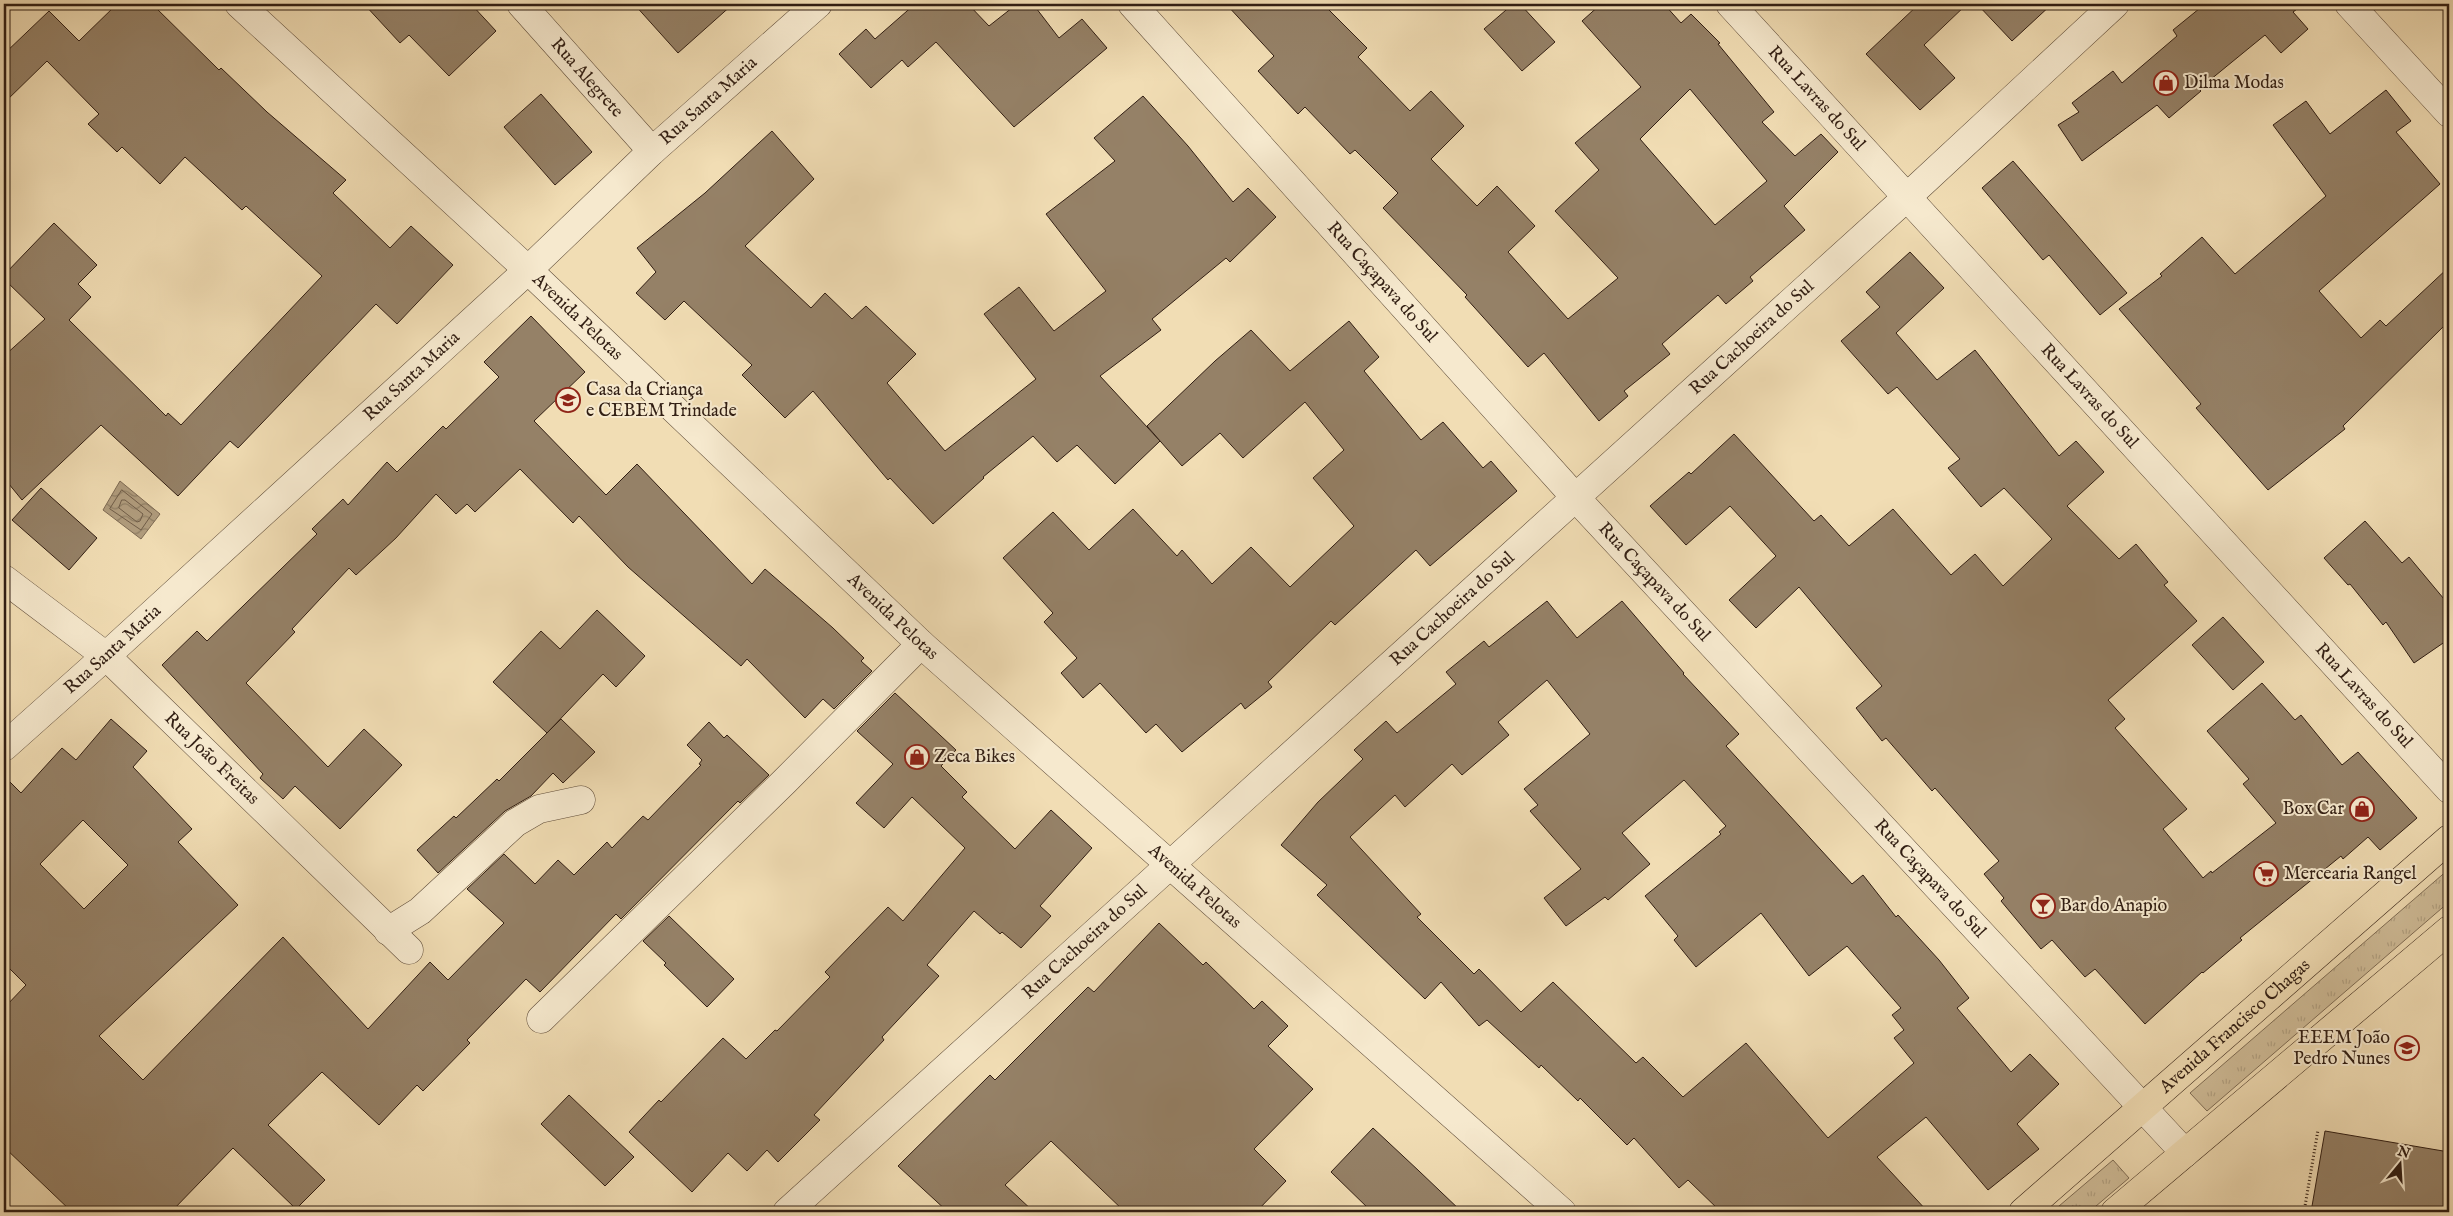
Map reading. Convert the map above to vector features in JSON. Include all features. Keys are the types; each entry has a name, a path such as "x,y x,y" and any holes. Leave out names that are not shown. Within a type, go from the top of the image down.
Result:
{"main road":[{"name":"Avenida Francisco Chagas","path":"2023,1212 2448,844"},
{"path":"2115,1212 2449,930"}],"street":[{"name":"Avenida Pelotas","path":"238,4 528,270 921,644 1168,865 1562,1212"},
{"name":"Rua Alegrete","path":"521,4 652,151"},
{"name":"Rua Santa Maria","path":"4,747 528,270 652,151 818,4"},
{"name":"Rua Caçapava do Sul","path":"1132,4 1575,497 2185,1153"},
{"name":"Rua Lavras do Sul","path":"1730,4 2449,789"},
{"name":"Rua Cachoeira do Sul","path":"787,1212 1906,198 2115,4"},
{"path":"2349,4 2449,113"},
{"name":"Rua João Freitas","path":"4,579 106,656 409,950"},
{"path":"541,1019 785,781 921,644"},
{"path":"388,931 420,911 515,823 539,809 581,800"}],"path":[{"path":"2304,1212 2318,1130"}],"green space":[{"path":"2449,869 2449,902 2207,1111 2190,1093"},
{"path":"2113,1160 2129,1178 2089,1212 2052,1212"}],"water":[{"path":"120,481 160,514 141,539 103,510"}],"building":[{"path":"117,4 152,4 219,70 221,68 267,112 346,180 333,193 390,248 411,226 453,265 397,324 376,304 238,448 230,441 178,496 101,425 22,500 4,478 4,356 45,319 4,279 4,275 54,223 97,265 78,284 91,297 69,320 166,416 168,413 181,425 322,276 246,206 242,210 185,157 160,184 122,147 117,152 88,124 99,114 47,61 4,103 4,54 49,11 79,41"},
{"path":"364,4 471,4 496,31 449,76 409,35 400,43"},
{"path":"634,4 733,4 678,53"},
{"path":"915,4 968,4 989,26 1017,4 1033,4 1059,38 1082,19 1107,48 1014,127 936,42 908,67 902,60 871,88 839,54 866,29 875,39"},
{"path":"1226,4 1323,4 1367,48 1358,57 1410,111 1431,91 1464,126 1431,159 1477,206 1497,186 1535,226 1508,252 1568,319 1618,278 1555,211 1599,170 1575,143 1641,87 1582,21 1601,4 1664,4 1681,23 1691,14 1720,43 1718,44 1774,112 1762,122 1795,156 1821,134 1838,152 1784,206 1805,230 1750,277 1753,281 1726,304 1718,295 1662,344 1670,354 1624,391 1628,396 1599,421 1544,353 1528,367 1465,297 1467,295 1383,208 1398,193 1355,150 1350,154 1305,107 1298,114 1258,71 1274,56","holes":["1690,89 1767,181 1715,225 1640,139"]},
{"path":"1513,4 1520,4 1555,42 1522,71 1484,29"},
{"path":"1919,4 1967,4 1924,45 1955,78 1920,110 1866,54"},
{"path":"1977,4 2052,4 2012,41"},
{"path":"2205,4 2304,4 2293,12 2308,29 2281,53 2265,35 2199,89 2201,91 2169,118 2157,105 2082,161 2058,125 2079,112 2072,103 2113,71 2122,83 2177,36 2173,30"},
{"path":"2386,90 2411,121 2396,132 2440,184 2319,291 2361,338 2380,320 2386,326 2449,267 2449,321 2343,426 2345,429 2268,490 2196,408 2201,404 2119,309 2162,276 2160,274 2202,237 2235,274 2326,196 2273,125 2306,101 2330,134"},
{"path":"541,94 592,152 555,185 504,127"},
{"path":"1143,96 1188,146 1233,202 1248,188 1276,217 1230,262 1226,258 1152,319 1161,330 1100,376 1160,441 1115,484 1077,445 1057,462 1033,436 983,477 933,524 890,478 888,480 813,391 785,418 742,375 752,365 684,301 665,320 636,293 656,272 637,248 705,193 772,131 814,179 745,246 811,308 825,293 852,319 866,306 916,354 887,383 945,451 1036,379 984,314 1019,287 1054,331 1106,291 1046,214 1115,161 1094,138"},
{"path":"2013,161 2127,293 2100,315 2049,255 2043,260 1982,188"},
{"path":"1910,252 1944,288 1896,333 1937,380 1975,350 2059,456 2076,441 2104,472 2067,506 2119,559 2136,544 2168,582 2164,585 2197,621 2108,700 2125,719 2115,728 2187,809 2163,829 2203,878 2276,823 2243,784 2249,779 2207,731 2262,683 2295,720 2301,715 2342,765 2358,752 2417,818 2380,850 2368,837 2343,859 2341,856 2240,938 2242,940 2202,972 2145,1024 2095,969 2085,977 2052,940 2041,949 2001,901 2004,898 1984,874 1999,861 1935,788 1932,791 1886,738 1882,741 1856,708 1882,686 1799,587 1756,628 1729,600 1776,556 1730,506 1686,545 1650,506 1689,472 1691,474 1734,434 1814,521 1821,515 1849,546 1893,509 1951,575 1975,554 2003,586 2052,539 2004,488 1981,507 1948,468 1960,459 1897,387 1888,394 1841,341 1880,307 1866,292"},
{"path":"531,316 585,372 534,421 606,495 637,464 752,584 765,569 833,628 864,658 861,661 872,671 834,709 823,699 805,718 747,659 741,666 628,567 579,516 573,523 520,469 475,512 467,504 456,514 436,494 396,538 356,575 349,568 292,629 295,632 246,683 328,767 364,729 402,765 340,829 295,786 283,799 260,778 263,774 162,665 197,631 207,641 317,534 312,529 343,499 348,505 387,462 397,472 443,426 446,429 499,377 484,362"},
{"path":"1349,321 1379,357 1364,371 1421,440 1443,422 1483,468 1491,461 1517,491 1430,566 1416,550 1335,625 1331,621 1268,682 1272,687 1245,709 1241,703 1182,752 1156,724 1146,733 1100,683 1083,698 1061,673 1077,658 1044,622 1053,613 1003,558 1053,512 1089,550 1133,509 1177,556 1182,550 1212,584 1251,547 1290,587 1354,526 1313,478 1344,450 1305,402 1243,458 1220,433 1182,466 1147,426 1215,361 1251,330 1290,371"},
{"path":"41,488 97,538 69,570 12,520"},
{"path":"2365,521 2402,563 2409,557 2449,605 2449,639 2414,663 2386,622 2383,625 2350,584 2348,585 2324,558"},
{"path":"1547,601 1577,638 1622,601 1683,674 1739,734 1726,746 1852,884 1863,875 1896,917 1898,915 1939,960 1969,998 1957,1008 2011,1072 2030,1054 2059,1084 2017,1124 2039,1149 1988,1190 1926,1117 1877,1157 1928,1212 1721,1212 1688,1180 1679,1188 1634,1138 1627,1145 1580,1098 1578,1101 1541,1065 1539,1068 1487,1020 1479,1026 1441,982 1425,999 1317,895 1327,885 1281,845 1318,802 1363,759 1354,750 1386,721 1397,733 1456,684 1446,672 1484,641 1489,647","holes":["1547,680 1590,734 1524,789 1538,805 1530,811 1581,869 1544,898 1566,926 1605,897 1608,900 1650,864 1622,833 1684,780 1726,826 1719,832 1721,834 1645,896 1678,936 1674,940 1696,967 1761,913 1809,976 1847,946 1901,1008 1892,1015 1904,1030 1894,1038 1914,1063 1828,1138 1746,1043 1683,1097 1643,1057 1636,1063 1553,982 1521,1012 1479,969 1474,974 1417,917 1421,914 1350,837 1395,795 1405,807 1452,764 1462,775 1509,735 1498,722"]},
{"path":"597,610 645,656 616,687 603,674 547,733 493,682 541,631 560,649"},
{"path":"2223,617 2264,662 2233,690 2192,645"},
{"path":"895,693 956,750 941,766 967,792 962,797 1015,849 1051,810 1092,848 1040,906 1051,916 1021,948 1002,932 1000,934 974,911 927,965 939,976 882,1037 884,1040 814,1115 820,1120 778,1162 767,1150 747,1171 728,1153 692,1192 629,1132 723,1038 746,1059 775,1030 777,1031 830,977 825,972 888,907 903,921 965,848 912,797 884,828 856,803 893,764 857,731"},
{"path":"111,719 147,751 133,767 192,829 178,842 238,905 99,1036 143,1080 283,937 368,1029 430,962 448,980 504,923 467,889 504,854 535,884 558,860 574,875 607,842 612,848 643,816 648,820 701,765 699,764 702,760 687,745 709,722 724,738 727,735 769,775 740,803 738,801 621,919 616,914 540,992 526,979 467,1040 470,1043 423,1091 417,1085 379,1125 322,1072 268,1125 325,1180 296,1209 233,1148 171,1212 72,1212 4,1147 4,1008 26,985 4,963 4,776 21,793 62,748 76,760","holes":["83,820 128,865 84,909 40,864"]},
{"path":"561,719 595,752 563,783 553,773 531,796 505,811 438,873 417,850 454,816 456,818 497,779 499,781"},
{"path":"669,916 734,979 707,1007 664,965 666,963 643,941"},
{"path":"1159,923 1203,965 1206,962 1254,1009 1262,1001 1288,1026 1268,1046 1313,1089 1254,1149 1286,1181 1256,1212 1125,1212 1051,1141 1005,1185 1034,1212 948,1212 898,1166 990,1075 995,1080 1088,987 1094,992"},
{"path":"569,1095 634,1157 605,1186 541,1124"},
{"path":"1373,1128 1462,1212 1372,1212 1331,1172"},
{"path":"2325,1131 2449,1152 2449,1212 2311,1212"}],"place":[{"name":"Dilma Modas","path":"2166,83"},
{"name":"Casa da Criança e CEBEM Trindade","path":"568,400"},
{"name":"Zeca Bikes","path":"917,757"},
{"name":"Box Car","path":"2362,809"},
{"name":"Mercearia Rangel","path":"2266,874"},
{"name":"Bar do Anapio","path":"2043,906"},
{"name":"EEEM João Pedro Nunes","path":"2407,1048"}]}
